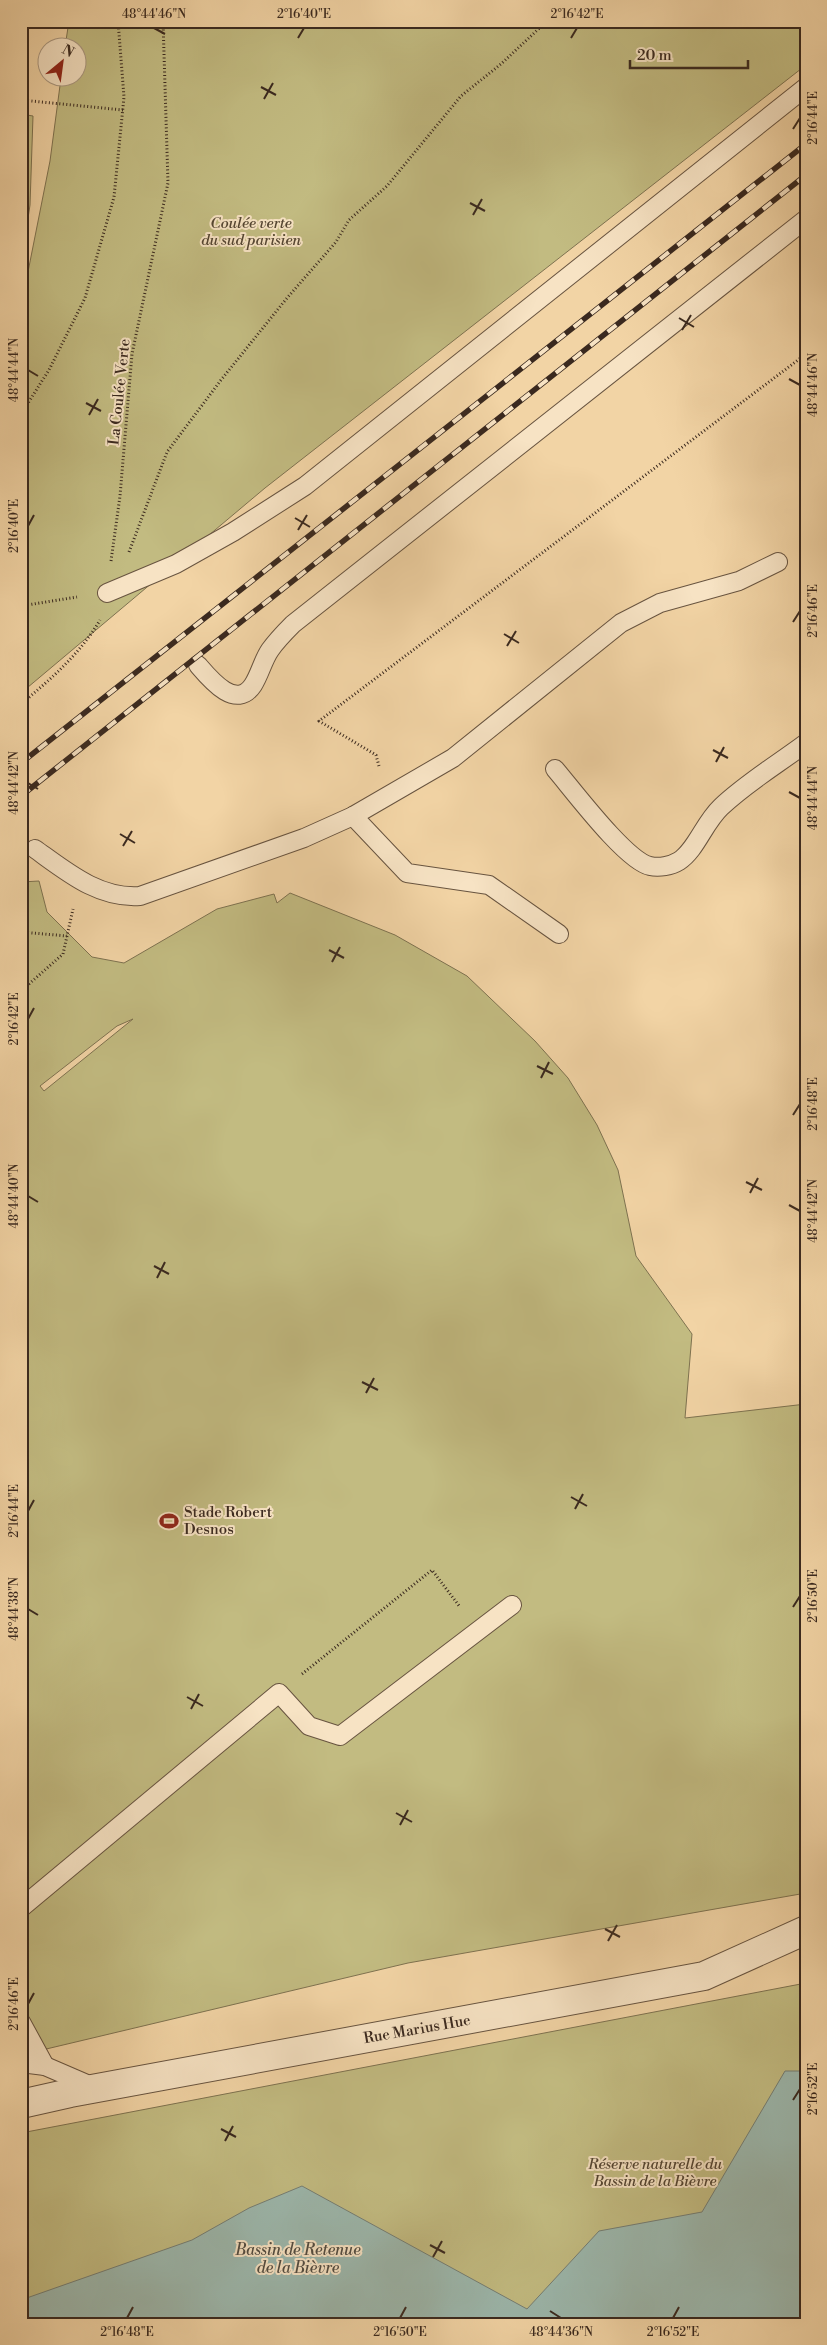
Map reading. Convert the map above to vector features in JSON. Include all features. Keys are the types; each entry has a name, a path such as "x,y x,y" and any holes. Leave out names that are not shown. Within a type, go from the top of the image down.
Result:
{"street":[{"name":"Rue Marius Hue","path":"21,2104 96,2088 704,1976 806,1930"}],"lane":[{"path":"110,592 176,564 234,532 305,486 806,87"},
{"path":"198,665 222,690 231,694 245,693 252,686 269,650 294,624 806,220"},
{"path":"35,849 79,881 124,897 140,896 304,838 353,816 453,758 621,623 660,603 739,581 778,562"},
{"path":"555,769 631,856 649,866 666,866 679,862 691,850 705,824 721,806 806,743"},
{"path":"353,816 407,873 489,885 560,934"},
{"path":"21,1908 279,1692 309,1726 340,1736 512,1606"},
{"path":"22,2023 45,2066"},
{"path":"21,2063 45,2066 96,2088"}],"path":[{"path":"21,414 49,370 85,298 114,197 124,97 118,21"},
{"name":"La Coulée Verte","path":"21,704 72,658 90,637 105,611 110,592 132,354 168,184 163,21"},
{"path":"21,606 110,592 168,452 191,419 260,330 336,242 349,220 387,186 461,96 501,64 547,21"},
{"path":"21,108 23,101 123,110"},
{"path":"389,795 376,755 319,721 806,354"},
{"path":"21,991 63,954 79,881"},
{"path":"21,932 67,936"},
{"path":"279,1692 432,1570 479,1631"}],"green space":[{"name":"Coulée verte du sud parisien","path":"69,21 806,21 806,65 265,488 21,693 21,294 25,287 50,161 60,88 88,88 88,38 66,38"},
{"path":"21,114 33,116 30,205 21,265"},
{"path":"39,881 47,912 92,957 124,963 217,909 274,894 277,903 290,893 395,935 467,976 535,1041 568,1078 597,1125 618,1170 636,1256 692,1334 685,1418 806,1404 806,1893 408,1963 21,2055 21,882","holes":["133,1019 44,1091 40,1086 117,1026"]},
{"name":"Réserve naturelle du Bassin de la Bièvre","path":"806,1983 806,2324 21,2324 21,2133"}],"water":[{"name":"Bassin de Retenue de la Bièvre","path":"785,2071 806,2071 806,2324 21,2324 21,2300 192,2240 249,2208 302,2186 527,2309 599,2231 702,2212"}],"railway":[{"path":"21,763 806,144"},
{"path":"21,796 806,175"}],"place":[{"name":"Stade Robert Desnos","path":"169,1521"}]}
